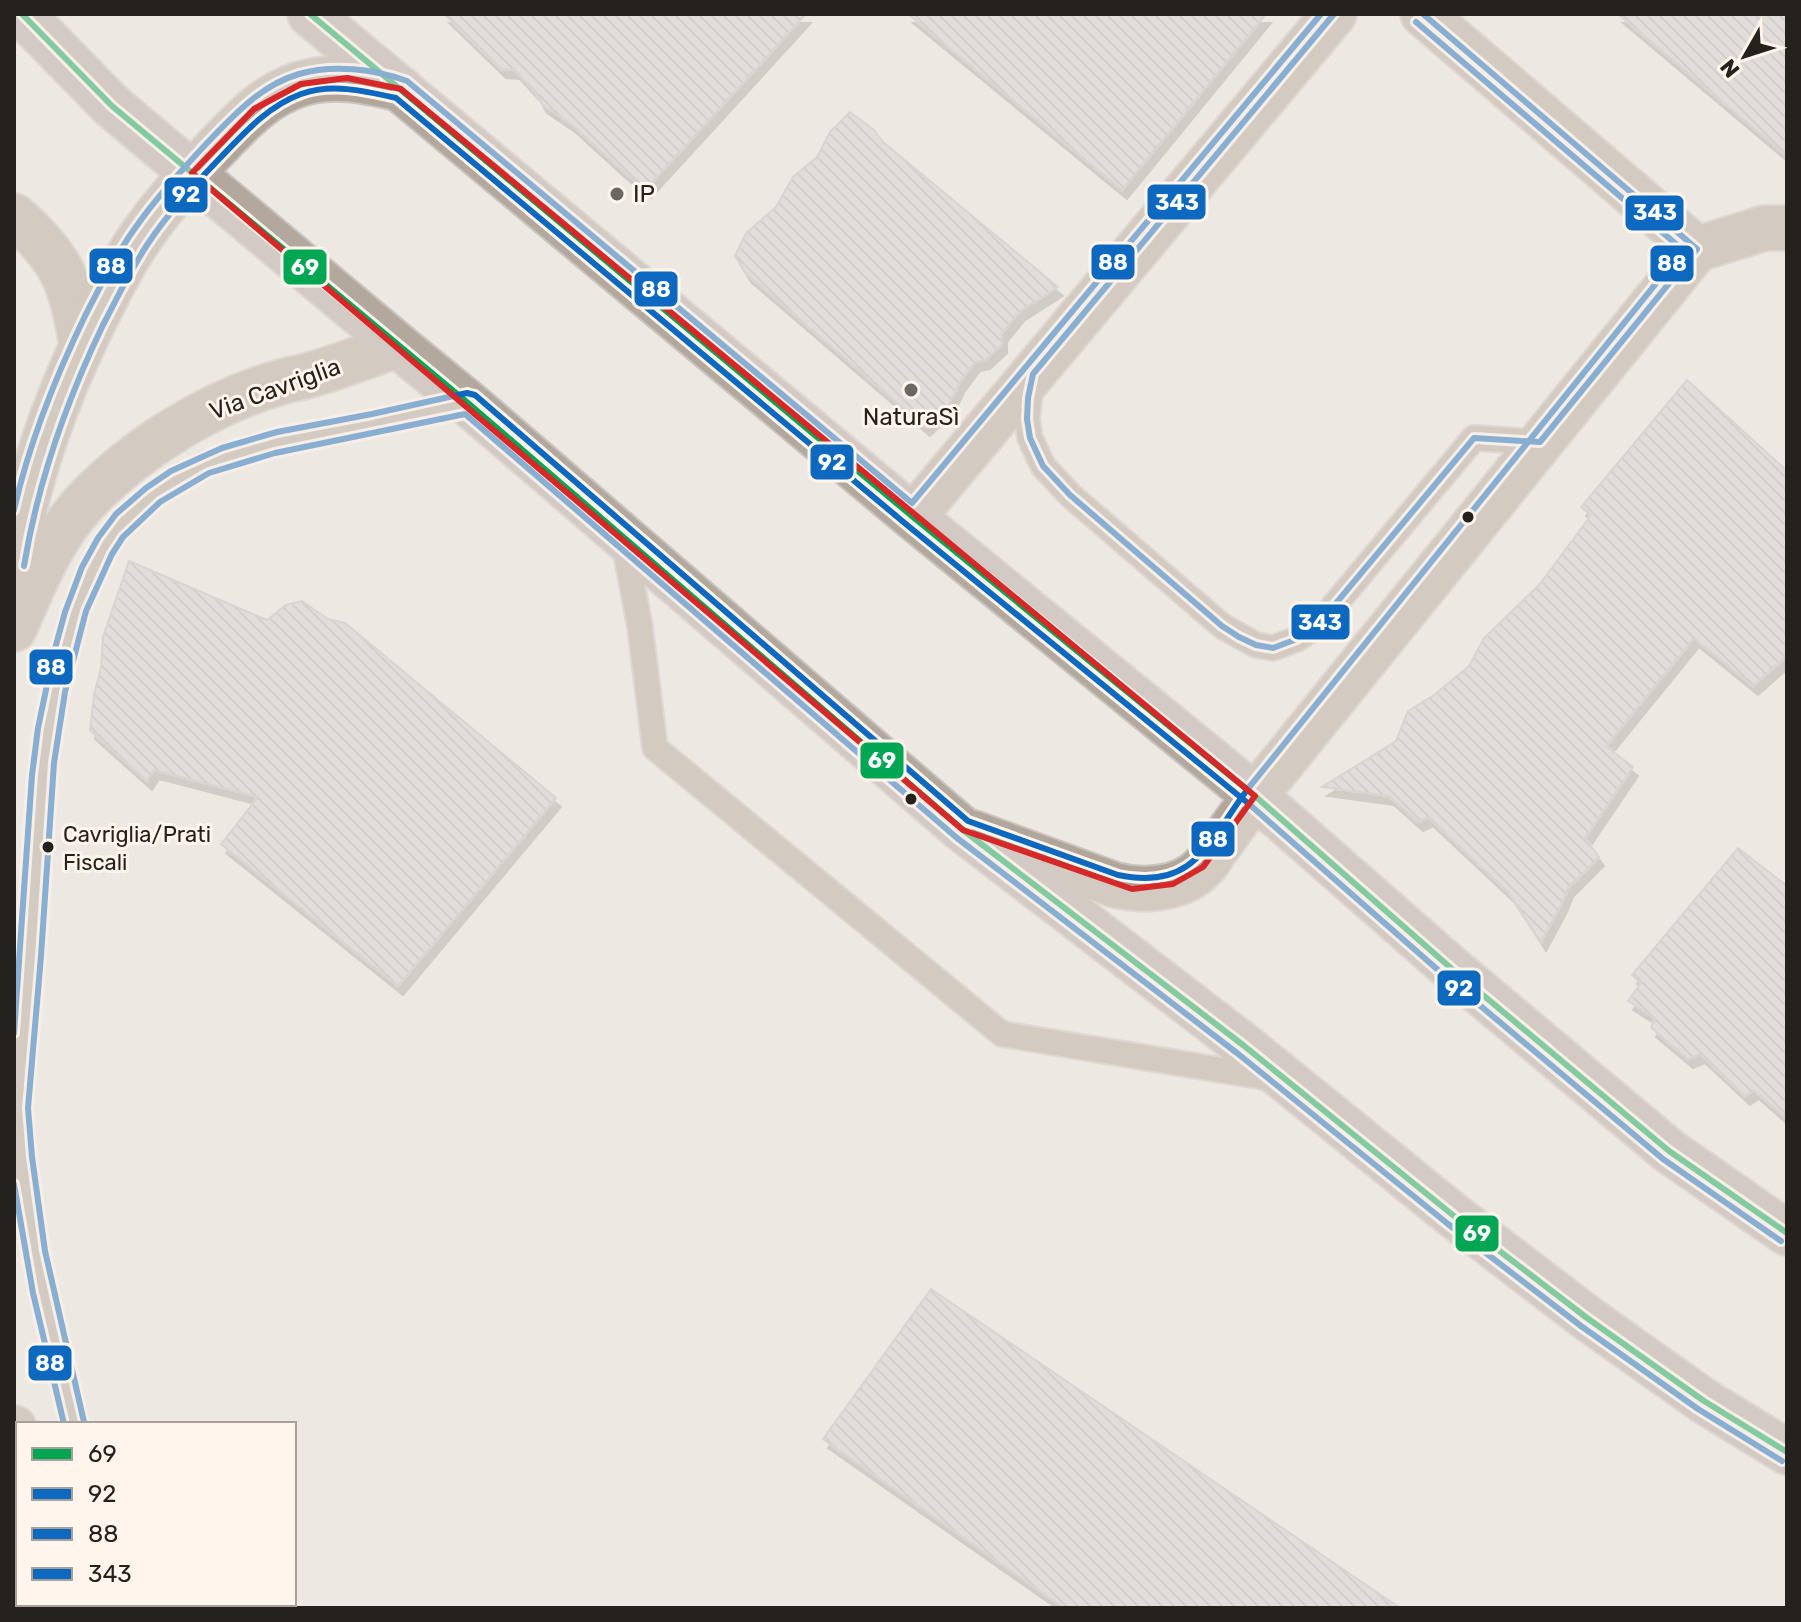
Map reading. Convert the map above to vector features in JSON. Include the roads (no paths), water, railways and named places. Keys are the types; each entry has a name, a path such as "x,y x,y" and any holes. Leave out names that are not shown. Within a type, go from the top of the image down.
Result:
{"main road":[{"path":"22,14 112,106 468,403 963,830 1243,1045 1454,1216 1587,1318 1704,1401 1787,1452"},
{"path":"310,14 913,517 1255,796 1441,959 1657,1141 1787,1233"}],"street":[{"path":"913,517 1334,14"},
{"path":"1423,14 1697,249"},
{"path":"14,564 35,468 54,410 82,345 146,230 192,173 254,109 275,95 301,84 347,78 401,89"},
{"path":"14,216 47,248 60,268 70,287 82,345"},
{"path":"963,830 1132,889 1145,890 1191,877 1203,867 1255,796 1697,249 1765,228 1787,228"},
{"name":"Via Cavriglia","path":"14,629 49,555 68,524 84,503 136,456 200,416 237,399 397,345"}],"lane":[{"path":"1033,374 1027,419 1030,438 1043,466 1070,495 1222,626 1256,645 1273,648 1297,639 1317,626 1474,438 1540,442"},
{"path":"74,1422 35,1253 18,1108 44,762 55,690 84,588 103,549 130,515 154,494 205,464 273,443 468,403"},
{"path":"623,536 636,605 655,748 1002,1034 1287,1081"}],"place":[{"name":"IP","path":"617,194"},
{"name":"NaturaSì","path":"911,390"},
{"name":"Cavriglia/Prati Fiscali","path":"48,847"}]}
